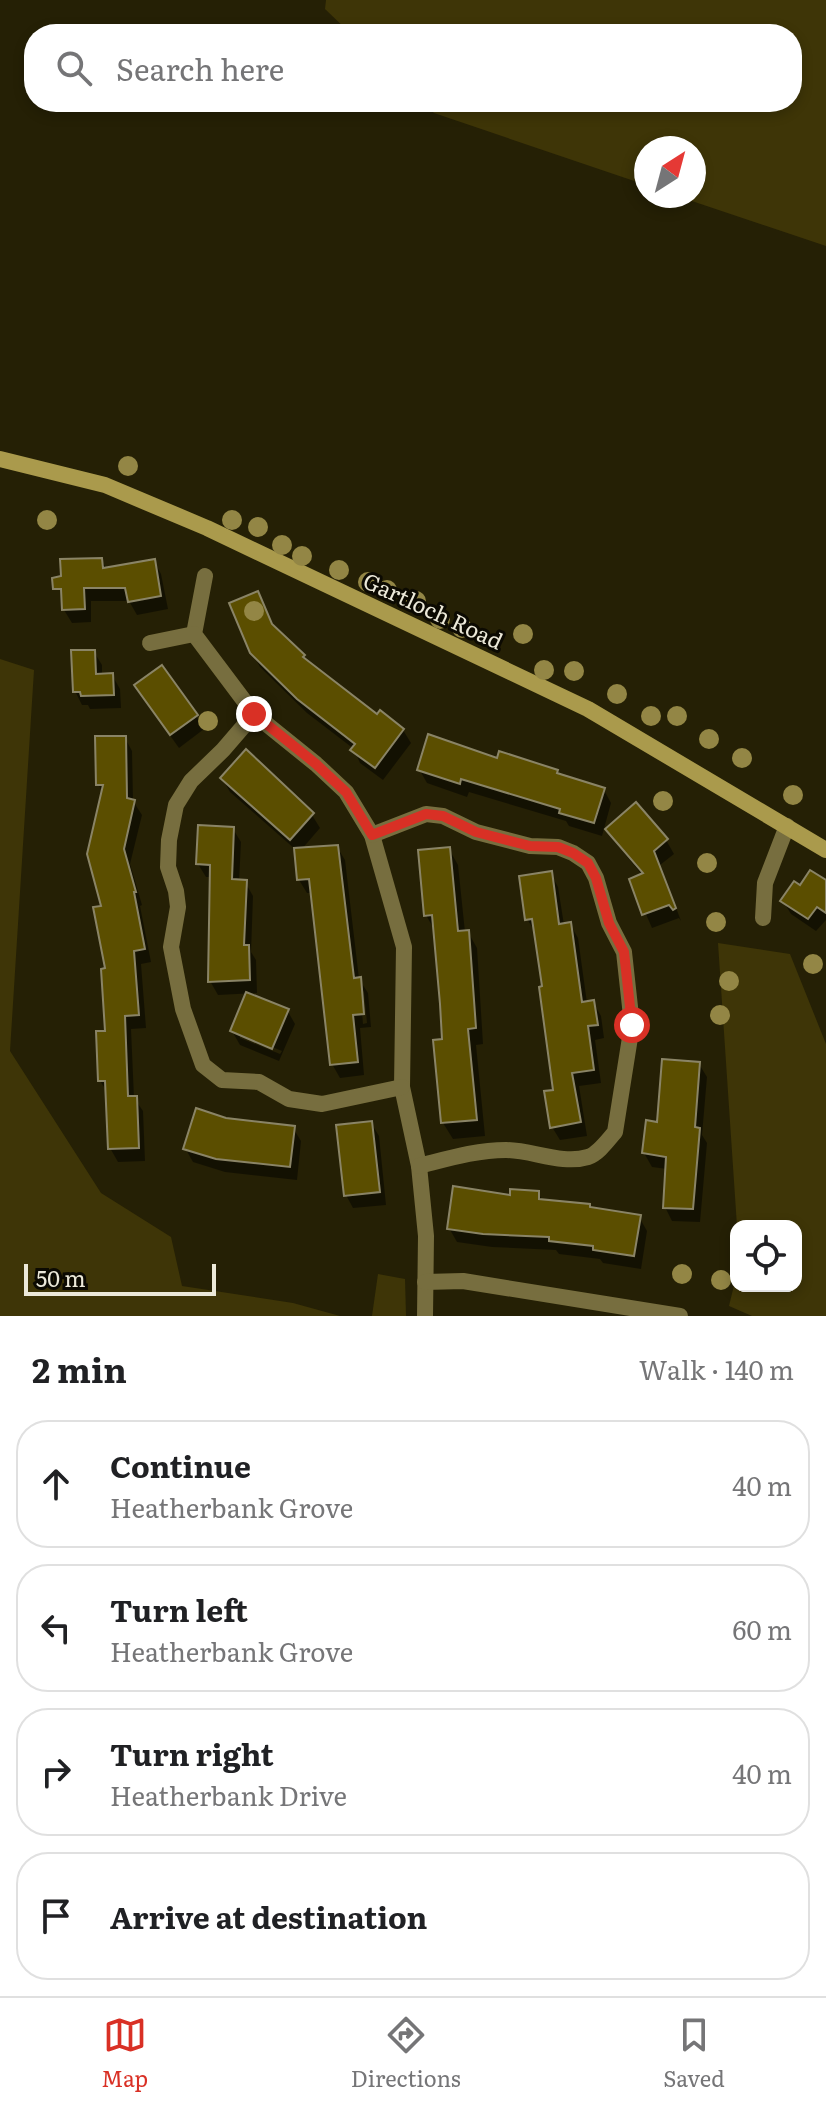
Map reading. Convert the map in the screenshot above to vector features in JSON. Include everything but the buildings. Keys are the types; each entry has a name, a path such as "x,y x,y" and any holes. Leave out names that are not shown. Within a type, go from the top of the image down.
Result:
{"main road":[{"name":"Gartloch Road","path":"0,459 105,485 221,534 588,709 826,850"}],"street":[{"path":"205,576 194,634 254,714 346,792 372,835 404,947 402,1087 419,1166 426,1236 425,1316"},
{"path":"150,643 194,634"},
{"path":"254,714 191,781 176,805 169,840 168,867 178,907 171,947 183,1009 203,1065 222,1080 259,1082 289,1099 322,1104 402,1087"},
{"path":"372,835 426,814 443,816 476,832 530,846 558,847 573,853 588,863 609,923 624,952 632,1025 615,1132 604,1144 590,1157 572,1159 507,1150 473,1152 419,1166"},
{"path":"763,918 765,883 787,826"},
{"path":"425,1282 463,1281 680,1316"}],"shaded area":[{"path":"326,0 826,0 826,246 706,206 706,136 634,136 634,181 433,112 802,112 802,24 341,24 325,9"},
{"path":"0,659 34,670 10,1051 101,1193 171,1237 182,1286 293,1303 340,1316 0,1316"},
{"path":"718,943 790,954 826,1044 826,1316 752,1316 729,1306 732,1292 802,1292 802,1220 737,1220"},
{"path":"378,1274 405,1279 406,1316 372,1316"}],"route":[{"path":"254,714 346,792 372,835 426,814 443,816 476,832 530,846 558,847 588,863 596,878 609,923 624,952 632,1025"}]}
